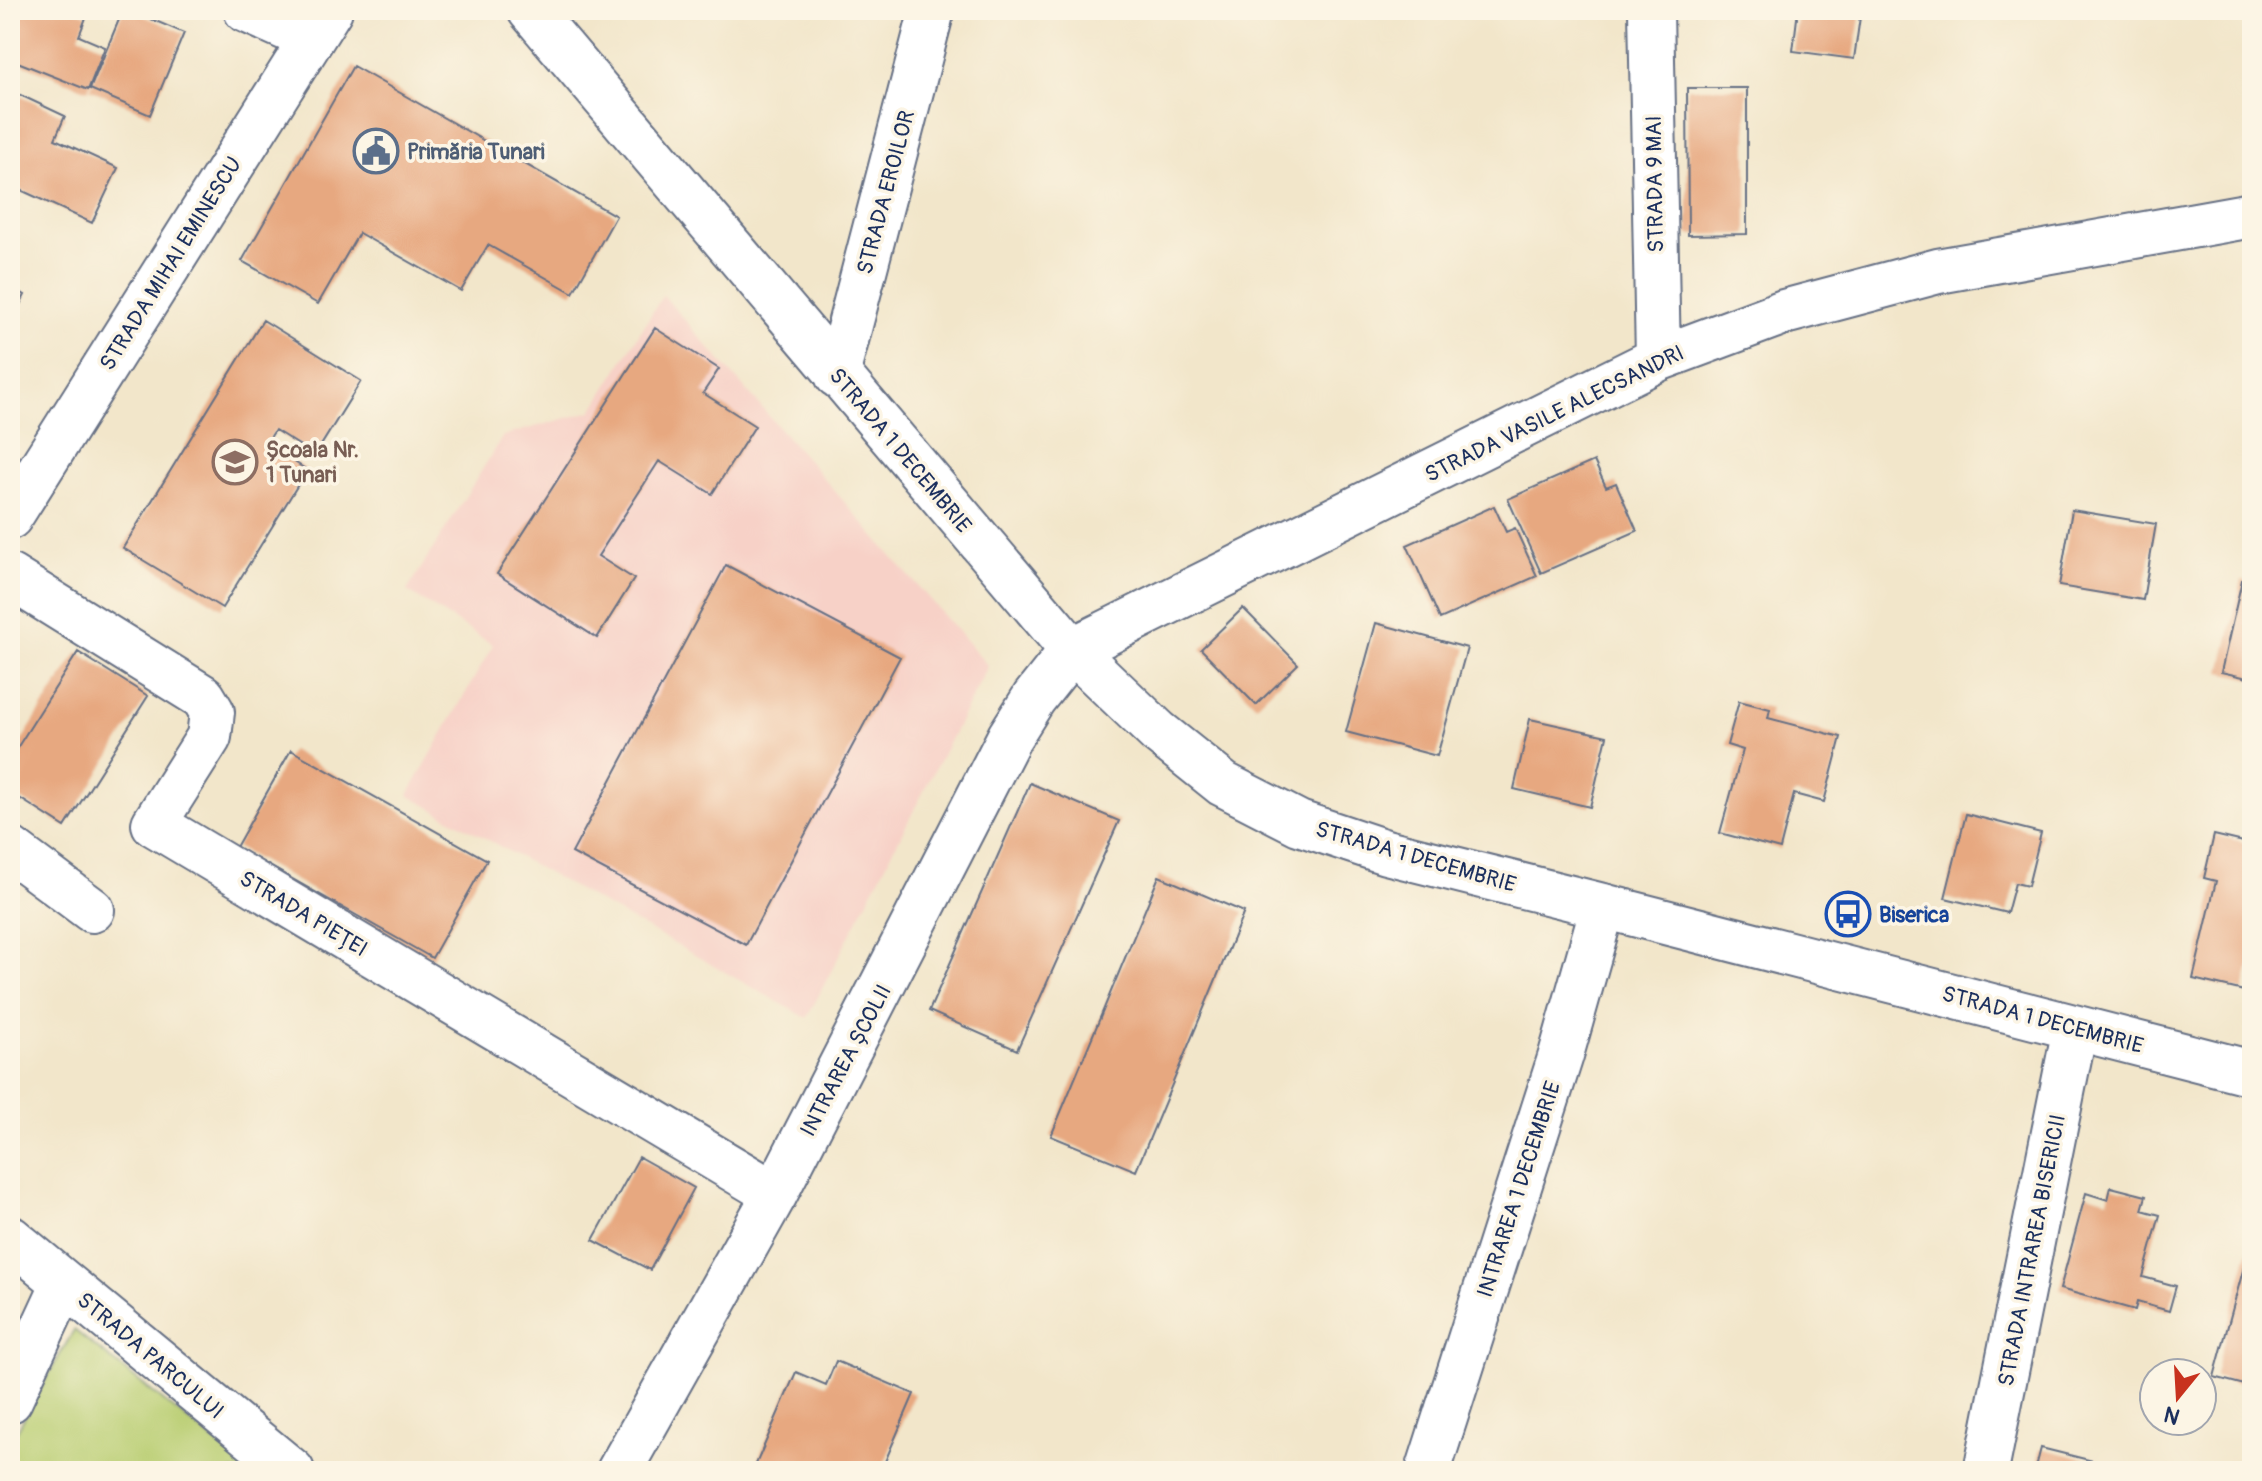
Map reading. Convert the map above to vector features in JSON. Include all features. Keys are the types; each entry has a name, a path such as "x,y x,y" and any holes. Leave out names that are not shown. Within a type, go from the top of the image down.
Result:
{"street":[{"path":"246,10 320,24"},
{"name":"STRADA 1 DECEMBRIE","path":"530,10 1072,650 1158,732 1223,784 1299,823 1386,852 2252,1073"},
{"name":"STRADA EROILOR","path":"837,375 932,10"},
{"name":"STRADA 9 MAI","path":"1651,10 1658,359"},
{"name":"STRADA MIHAI EMINESCU","path":"10,517 320,24"},
{"name":"STRADA VASILE ALECSANDRI","path":"1072,650 1658,359 1784,312 1938,271 2252,215"},
{"name":"STRADA PIEȚEI","path":"10,577 203,697 212,712 209,737 154,824 775,1194"},
{"name":"INTRAREA ȘCOLII","path":"619,1471 775,1194 1010,736 1034,698 1072,650"},
{"path":"10,849 92,910"},
{"name":"INTRAREA 1 DECEMBRIE","path":"1428,1471 1561,1055 1603,906"},
{"name":"STRADA INTRAREA BISERICII","path":"1986,1471 2075,1028"},
{"name":"STRADA PARCULUI","path":"10,1238 292,1471"},
{"path":"10,1400 64,1283"}],"shaded area":[{"path":"663,295 988,666 807,1018 408,795 493,645 407,591 503,436 592,411"}],"green space":[{"path":"74,1330 252,1471 10,1471 10,1443"}],"building":[{"path":"10,10 74,10 87,15 79,36 105,47 88,90 10,59"},
{"path":"123,10 130,10 184,33 150,115 90,89"},
{"path":"1798,10 1861,10 1854,59 1793,51"},
{"path":"353,66 616,216 573,293 488,245 461,291 359,233 318,304 242,261"},
{"path":"1687,88 1747,88 1747,234 1688,235"},
{"path":"16,93 65,116 55,139 118,168 92,223 10,185 10,107"},
{"path":"10,287 25,295 10,324"},
{"name":"Școala Nr. 1 Tunari","path":"263,320 361,381 315,455 275,430 266,444 307,470 222,608 123,548"},
{"path":"655,328 719,369 703,393 755,426 712,494 659,461 598,556 634,579 597,638 497,574"},
{"path":"1594,461 1606,487 1616,483 1637,531 1541,573 1508,499"},
{"path":"1494,506 1506,532 1515,528 1537,576 1440,619 1407,545"},
{"path":"2072,510 2156,524 2143,600 2059,586"},
{"path":"726,565 900,657 746,945 572,853"},
{"path":"2242,580 2252,582 2252,679 2221,672"},
{"path":"1243,608 1298,664 1256,705 1201,649"},
{"path":"1376,623 1467,648 1437,756 1346,732"},
{"path":"78,652 148,696 65,827 10,792 10,759"},
{"path":"1739,701 1770,709 1768,718 1841,737 1824,802 1794,794 1780,849 1720,833 1743,750 1727,745"},
{"path":"1530,719 1607,736 1590,807 1514,789"},
{"path":"291,750 487,860 432,958 236,847"},
{"path":"1030,783 1119,821 1017,1050 929,1011"},
{"path":"1966,814 2041,833 2028,886 2015,883 2007,913 1945,898"},
{"path":"2214,835 2252,844 2252,958 2244,991 2193,979 2216,881 2204,878"},
{"path":"1159,876 1244,912 1136,1171 1051,1136"},
{"path":"639,1157 694,1188 650,1270 593,1240"},
{"path":"2111,1187 2146,1196 2142,1210 2160,1215 2143,1277 2176,1286 2169,1311 2137,1302 2135,1310 2060,1289 2086,1193 2108,1200"},
{"path":"2252,1241 2252,1387 2218,1378 2218,1362"},
{"path":"836,1361 914,1394 881,1471 753,1471 796,1372 826,1385"},
{"path":"2041,1448 2129,1470 2129,1471 2035,1471"}],"place":[{"name":"Primăria Tunari","path":"376,151"},
{"name":"Școala Nr. 1 Tunari","path":"235,462"},
{"name":"Biserica","path":"1848,914"}]}
